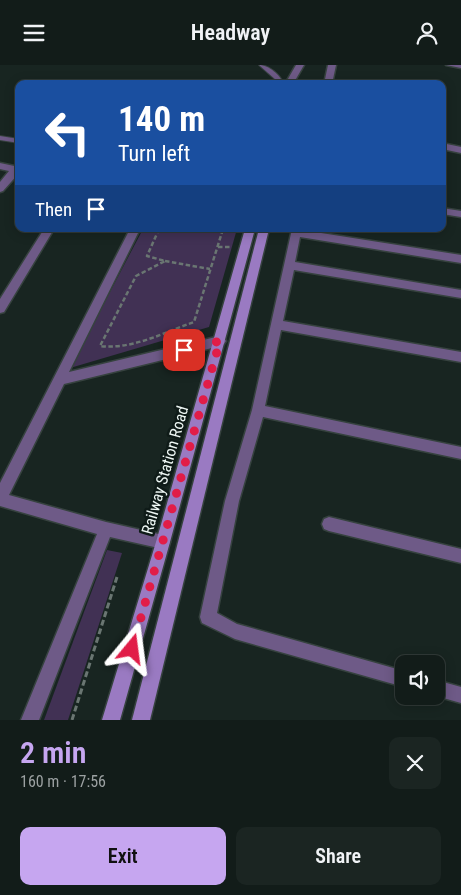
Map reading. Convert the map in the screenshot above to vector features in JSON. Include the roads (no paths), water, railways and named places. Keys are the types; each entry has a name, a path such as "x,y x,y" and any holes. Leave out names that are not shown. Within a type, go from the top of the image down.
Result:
{"street":[{"path":"291,80 300,65"},
{"path":"329,80 332,65"},
{"path":"450,65 461,66"},
{"path":"446,147 461,150"},
{"path":"0,167 15,170"},
{"path":"0,189 15,172"},
{"path":"446,212 461,214"},
{"path":"0,309 47,232"},
{"path":"133,232 0,498 106,529 164,542"},
{"name":"Railway Station Road","path":"111,720 164,542 249,232"},
{"path":"141,720 263,232"},
{"path":"296,232 258,410 232,501 208,617 235,631 395,676"},
{"path":"302,232 461,259"},
{"path":"289,265 461,294"},
{"path":"276,324 461,357"},
{"path":"59,380 220,341"},
{"path":"258,410 461,453"},
{"path":"329,524 461,556"},
{"path":"30,720 106,529"},
{"path":"445,691 461,695"}],"lane":[{"path":"262,65 279,80"},
{"path":"0,138 15,140"}]}
